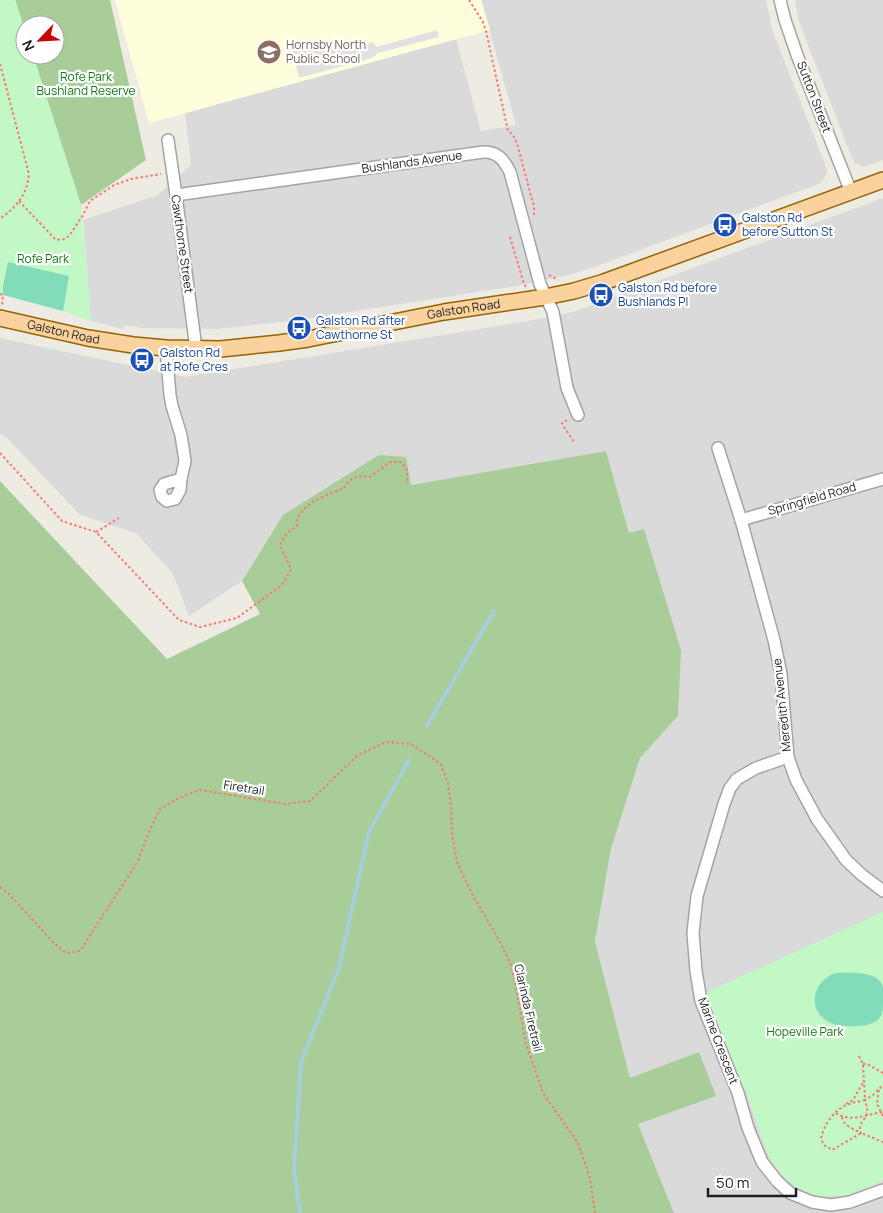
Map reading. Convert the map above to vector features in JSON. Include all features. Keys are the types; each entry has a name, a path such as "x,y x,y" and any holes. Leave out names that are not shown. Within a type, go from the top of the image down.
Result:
{"main road":[{"name":"Galston Road","path":"1,312 88,338 133,345 220,349 278,343 444,312 574,291 604,282 883,180"}],"street":[{"name":"Sutton Street","path":"780,0 797,54 851,192"},
{"name":"Cawthorne Street","path":"168,140 196,349"},
{"name":"Bushlands Avenue","path":"176,195 483,152 494,153 503,160 510,172 545,297"},
{"path":"545,297 553,312 567,388 578,415"},
{"path":"166,348 170,395 182,435 185,461 181,479"},
{"name":"Meredith Avenue","path":"718,448 741,520 774,640 781,674 788,757 796,780 817,819 846,860 883,891"},
{"name":"Springfield Road","path":"741,520 883,479"},
{"name":"Marine Crescent","path":"788,757 756,768 737,779 730,788 697,896 693,933 701,1001 738,1093 748,1128 762,1162 777,1181 790,1193 812,1202 831,1205 850,1202 883,1190"}],"path":[{"path":"469,0 483,22 486,31 508,131"},
{"path":"0,64 29,174 28,185 19,201 0,219"},
{"path":"19,201 56,240 64,239 69,236 90,201 114,185 131,179 172,172"},
{"path":"510,237 526,286"},
{"path":"0,294 3,295 1,312"},
{"path":"574,442 562,422 578,415"},
{"path":"0,453 62,521 96,532 180,620 200,627 237,618 282,585 292,569 280,545 287,533 297,526 299,517 310,504 328,494 343,489 349,480 360,476 370,477 390,462 401,462 407,470 407,484"},
{"path":"96,532 119,518"},
{"name":"Firetrail","path":"0,887 66,954 80,950 138,861 148,834 160,810 179,798 200,790 285,804 310,802 358,755 386,742 411,744 440,762 448,783 452,835 457,862 471,892"},
{"name":"Clarinda Firetrail","path":"471,892 499,940 510,965 517,992 526,1044 543,1092 578,1143 590,1178 595,1213"},
{"path":"859,1056 863,1064 865,1100 868,1110 867,1116 860,1124 859,1129 861,1133"},
{"path":"863,1064 867,1064 883,1073"},
{"path":"861,1133 832,1150 824,1145 821,1139 822,1132 829,1122 842,1107 853,1100 864,1080"},
{"path":"842,1107 865,1100 883,1085"},
{"path":"878,1090 877,1104 883,1116"},
{"path":"836,1113 842,1117 882,1113"},
{"path":"842,1117 845,1124 883,1142"}],"shaded area":[{"name":"Hornsby North Public School","path":"115,0 481,0 490,30 149,123"},
{"path":"481,0 766,0 772,29 828,172 821,183 597,266 565,276 516,286 298,320 218,329 142,328 125,325 123,329 91,321 83,220 158,195 191,165 185,113 456,39 481,131 516,125"},
{"path":"795,0 883,0 883,160 864,167 854,163 798,19"},
{"path":"437,30 439,37 378,53 372,58 299,78 292,49 309,43 317,50 321,50 355,41 357,46 374,42 376,47"},
{"path":"883,198 883,1213 674,1213 638,1124 630,1078 595,941 611,849 640,758 678,716 644,529 629,534 606,451 410,485 283,515 242,581 189,616 173,574 137,534 79,514 7,438 0,434 0,338 185,377 573,312"}],"green space":[{"name":"Rofe Park","path":"0,0 15,0 20,15 15,15 15,65 36,65 81,205 91,321 63,311 0,294"},
{"name":"Rofe Park Bushland Reserve","path":"15,0 110,0 146,160 81,205 36,65 65,65 65,15 20,15"},
{"path":"8,262 69,276 63,311 3,295"},
{"path":"606,451 629,533 644,529 681,650 678,716 640,758 611,849 595,941 630,1078 699,1052 716,1096 638,1124 674,1213 0,1213 0,481 167,659 260,614 242,581 283,515 379,455 406,457 411,485"},
{"name":"Hopeville Park","path":"883,912 883,1180 847,1195 819,1197 803,1191 785,1179 769,1157 745,1090 705,993"},
{"path":"835,973 869,975 880,982 883,987 883,1008 878,1020 866,1025 845,1026 830,1023 820,1015 816,1009 815,995 822,982"}],"waterway":[{"path":"427,726 494,611"},
{"path":"300,1213 294,1168 301,1062 339,968 369,832 409,760"}],"place":[{"name":"Hornsby North Public School","path":"269,52"},
{"name":"Galston Rd before Sutton St","path":"725,225"},
{"name":"Galston Rd before Bushlands Pl","path":"601,295"},
{"name":"Galston Rd after Cawthorne St","path":"299,328"},
{"name":"Galston Rd at Rofe Cres","path":"142,360"}]}
